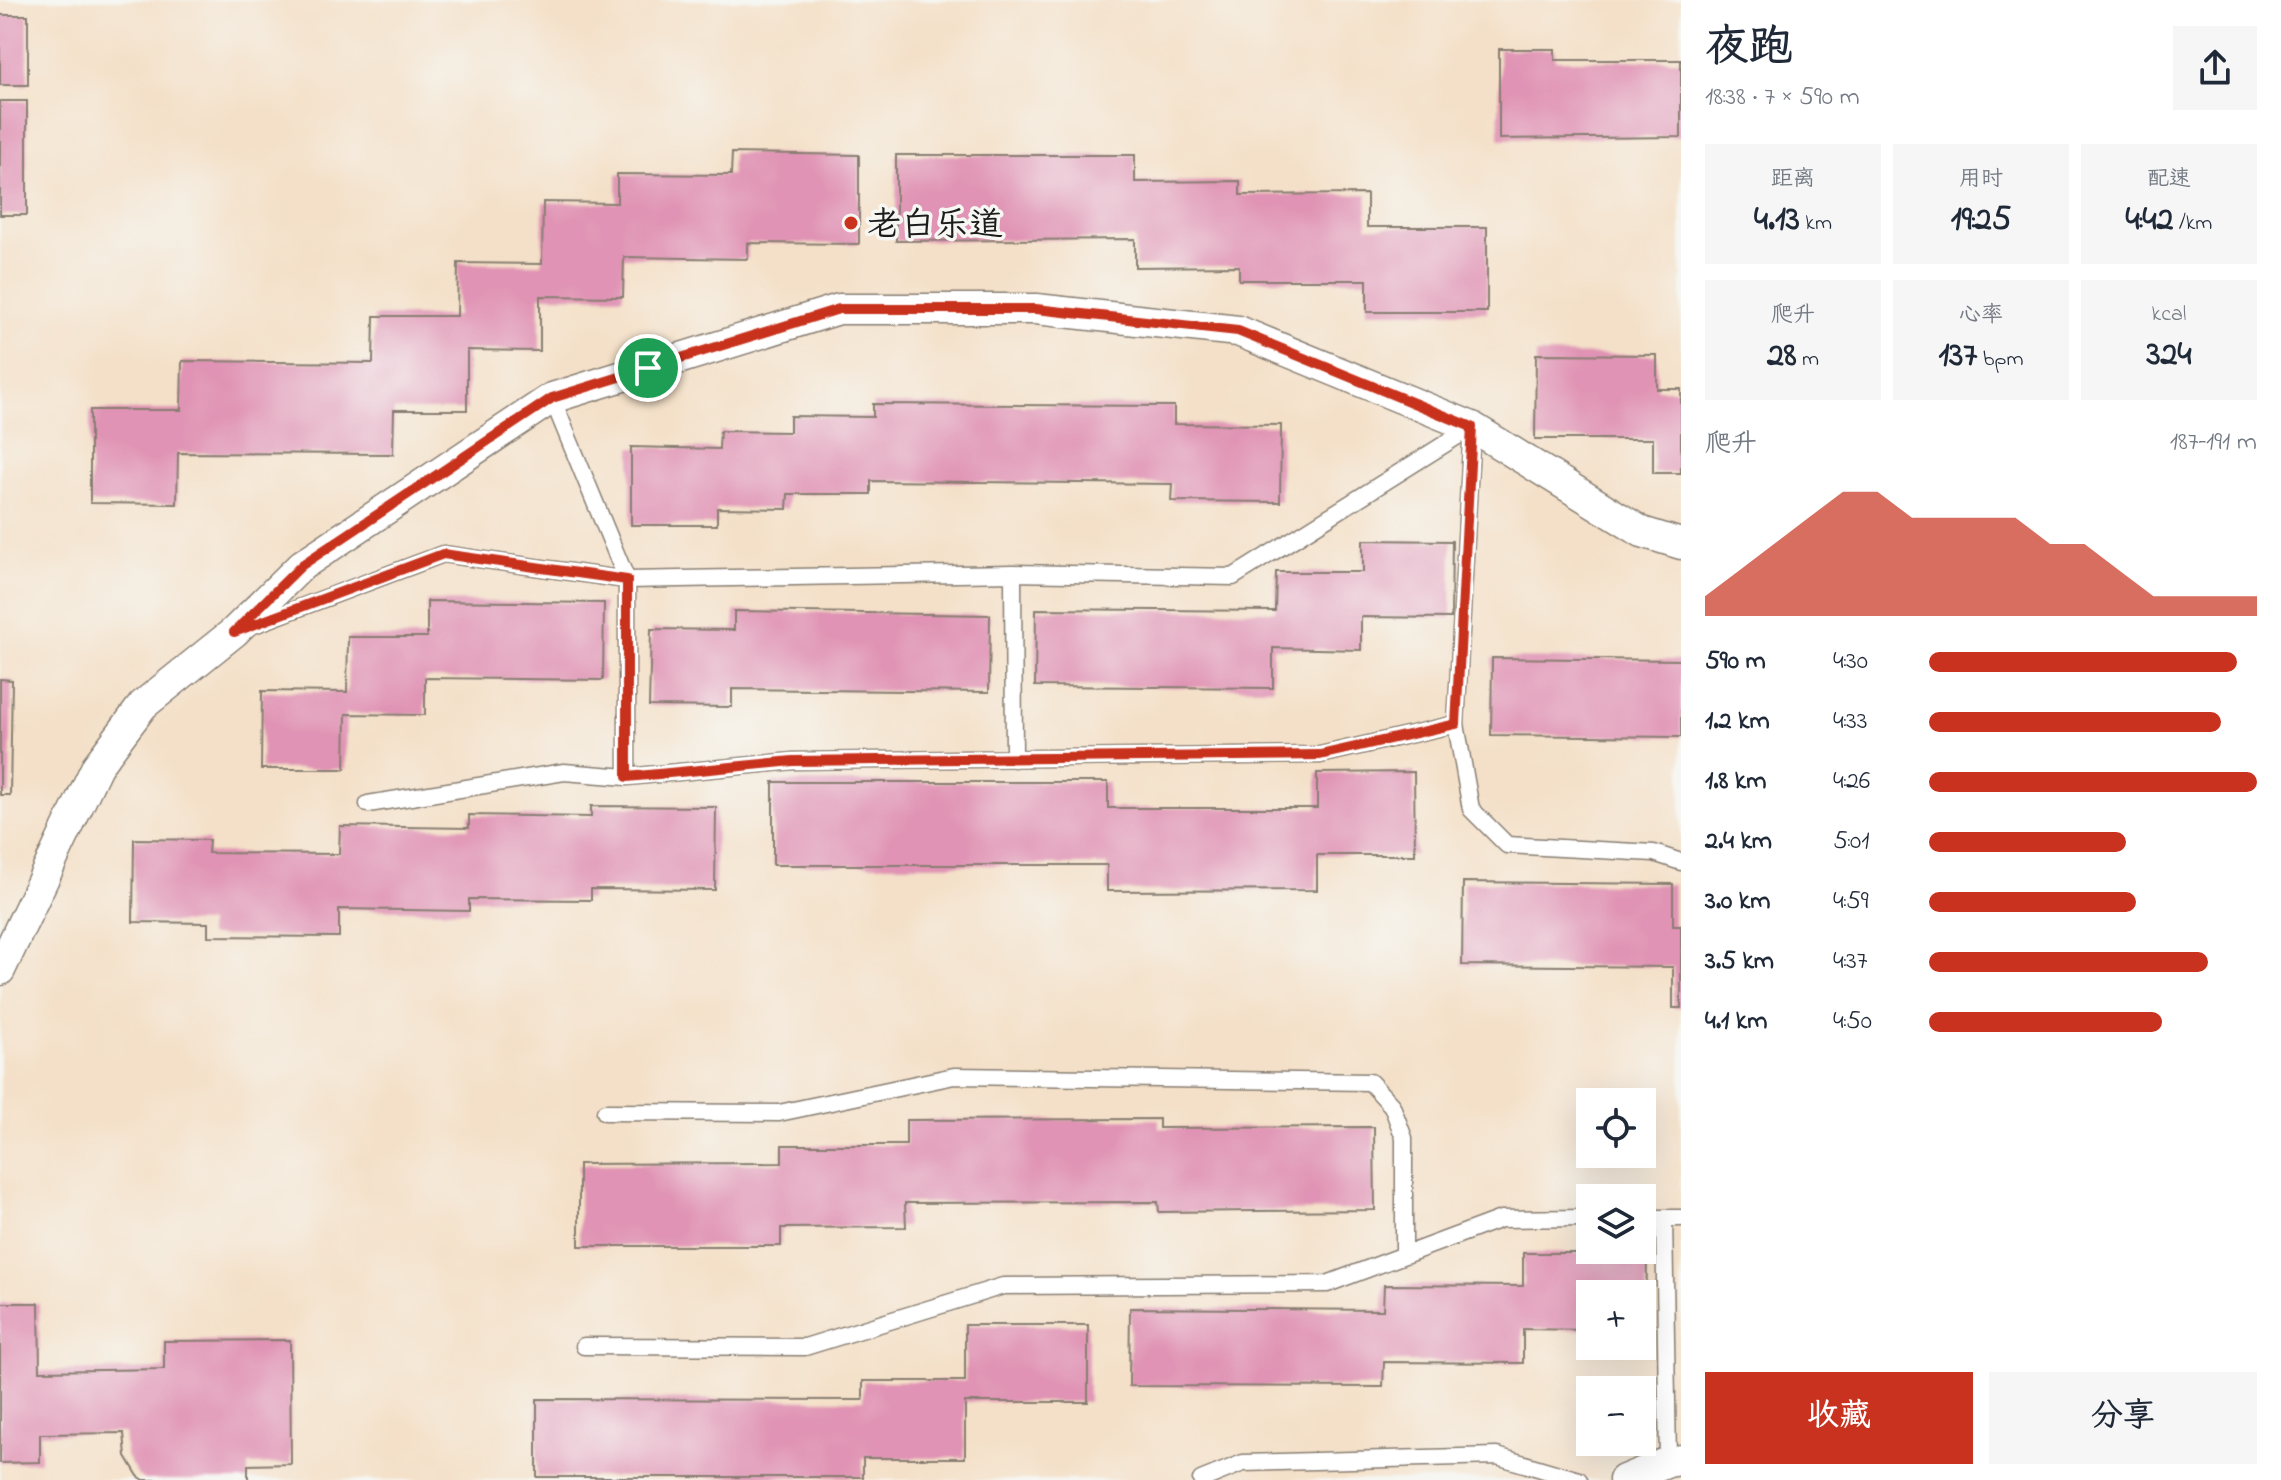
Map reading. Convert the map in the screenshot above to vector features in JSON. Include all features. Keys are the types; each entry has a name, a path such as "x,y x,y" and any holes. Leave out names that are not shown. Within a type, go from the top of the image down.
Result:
{"street":[{"path":"0,970 97,766 143,705 234,632 302,565 552,398 839,309 1036,309 1238,331 1472,427 1642,532 1681,544"},
{"path":"1624,1480 1674,1461"}],"lane":[{"path":"552,398 627,580 627,777"},
{"path":"234,632 443,554 627,580 1013,573 1233,577 1472,427"},
{"path":"1472,427 1456,724 1471,809 1507,845 1654,853 1681,862"},
{"path":"1013,573 1014,759"},
{"path":"368,804 564,772 627,777 793,761 1320,755 1456,724"},
{"path":"605,1112 779,1113 954,1076 1370,1082 1392,1106 1404,1138 1404,1255"},
{"path":"584,1346 805,1347 1003,1286 1327,1284 1501,1219 1576,1218"},
{"path":"1656,1218 1681,1218"},
{"path":"1664,1218 1674,1461"},
{"path":"1201,1480 1243,1463 1497,1456 1579,1480"}],"building":[{"path":"0,15 28,15 28,85 0,85"},
{"path":"1499,49 1555,49 1555,60 1681,60 1681,137 1499,139"},
{"path":"0,101 27,101 27,215 0,215"},
{"path":"732,153 859,155 859,244 748,243 748,259 624,257 623,297 540,296 540,351 467,350 467,410 394,410 393,454 178,453 177,504 90,503 90,410 181,410 182,361 373,363 374,316 457,316 458,263 542,264 543,202 617,203 617,174 731,175"},
{"path":"896,155 1135,155 1135,182 1240,181 1240,195 1367,194 1367,227 1487,227 1487,312 1367,312 1367,280 1239,280 1239,266 1135,267 1135,239 896,241"},
{"path":"1536,354 1657,355 1657,389 1681,389 1681,473 1653,473 1653,439 1535,439"},
{"path":"873,404 1174,406 1174,424 1281,425 1280,502 1171,501 1172,484 871,481 871,494 788,494 787,509 717,508 717,525 631,525 631,447 719,449 720,431 790,432 790,416 873,417"},
{"path":"1363,540 1452,541 1451,618 1361,617 1361,650 1273,648 1273,688 1035,686 1036,609 1275,611 1276,572 1363,572"},
{"path":"427,601 604,603 603,680 425,678 425,715 346,714 345,769 261,769 262,691 347,692 348,637 427,637"},
{"path":"734,611 990,615 989,692 732,689 732,707 649,706 651,629 734,630"},
{"path":"1492,658 1681,660 1681,737 1491,735"},
{"path":"0,679 12,680 10,795 0,795"},
{"path":"1414,772 1415,855 1317,855 1317,890 1107,891 1107,865 773,865 773,782 1108,782 1108,808 1317,808 1317,773"},
{"path":"591,806 716,807 715,890 591,889 591,900 469,899 469,911 339,909 339,937 208,936 208,923 133,922 134,839 209,840 208,853 339,854 340,826 469,828 469,815 591,817"},
{"path":"1463,882 1673,884 1673,926 1681,926 1681,1008 1673,1008 1673,967 1462,965"},
{"path":"1159,1119 1159,1128 1374,1127 1375,1210 1159,1212 1158,1202 905,1203 906,1227 781,1228 781,1246 579,1246 579,1164 782,1163 782,1145 906,1145 906,1120"},
{"path":"1523,1253 1576,1253 1576,1264 1647,1264 1647,1280 1576,1280 1576,1330 1523,1329 1523,1363 1384,1362 1383,1387 1129,1386 1130,1308 1383,1310 1384,1285 1523,1286"},
{"path":"0,1303 39,1303 40,1371 164,1369 164,1341 290,1340 291,1464 248,1465 248,1480 144,1480 126,1456 124,1433 40,1434 40,1462 0,1463"},
{"path":"965,1325 1088,1325 1088,1402 965,1402 965,1458 863,1458 863,1477 537,1477 537,1399 863,1400 863,1381 965,1381"}],"place":[{"name":"老白乐道","path":"851,223"}],"route":[{"path":"839,309 1036,309 1238,331 1472,427 1456,724 1320,755 793,761 627,777 627,580 443,554 234,632 302,565 552,398 648,368 839,309"}]}
